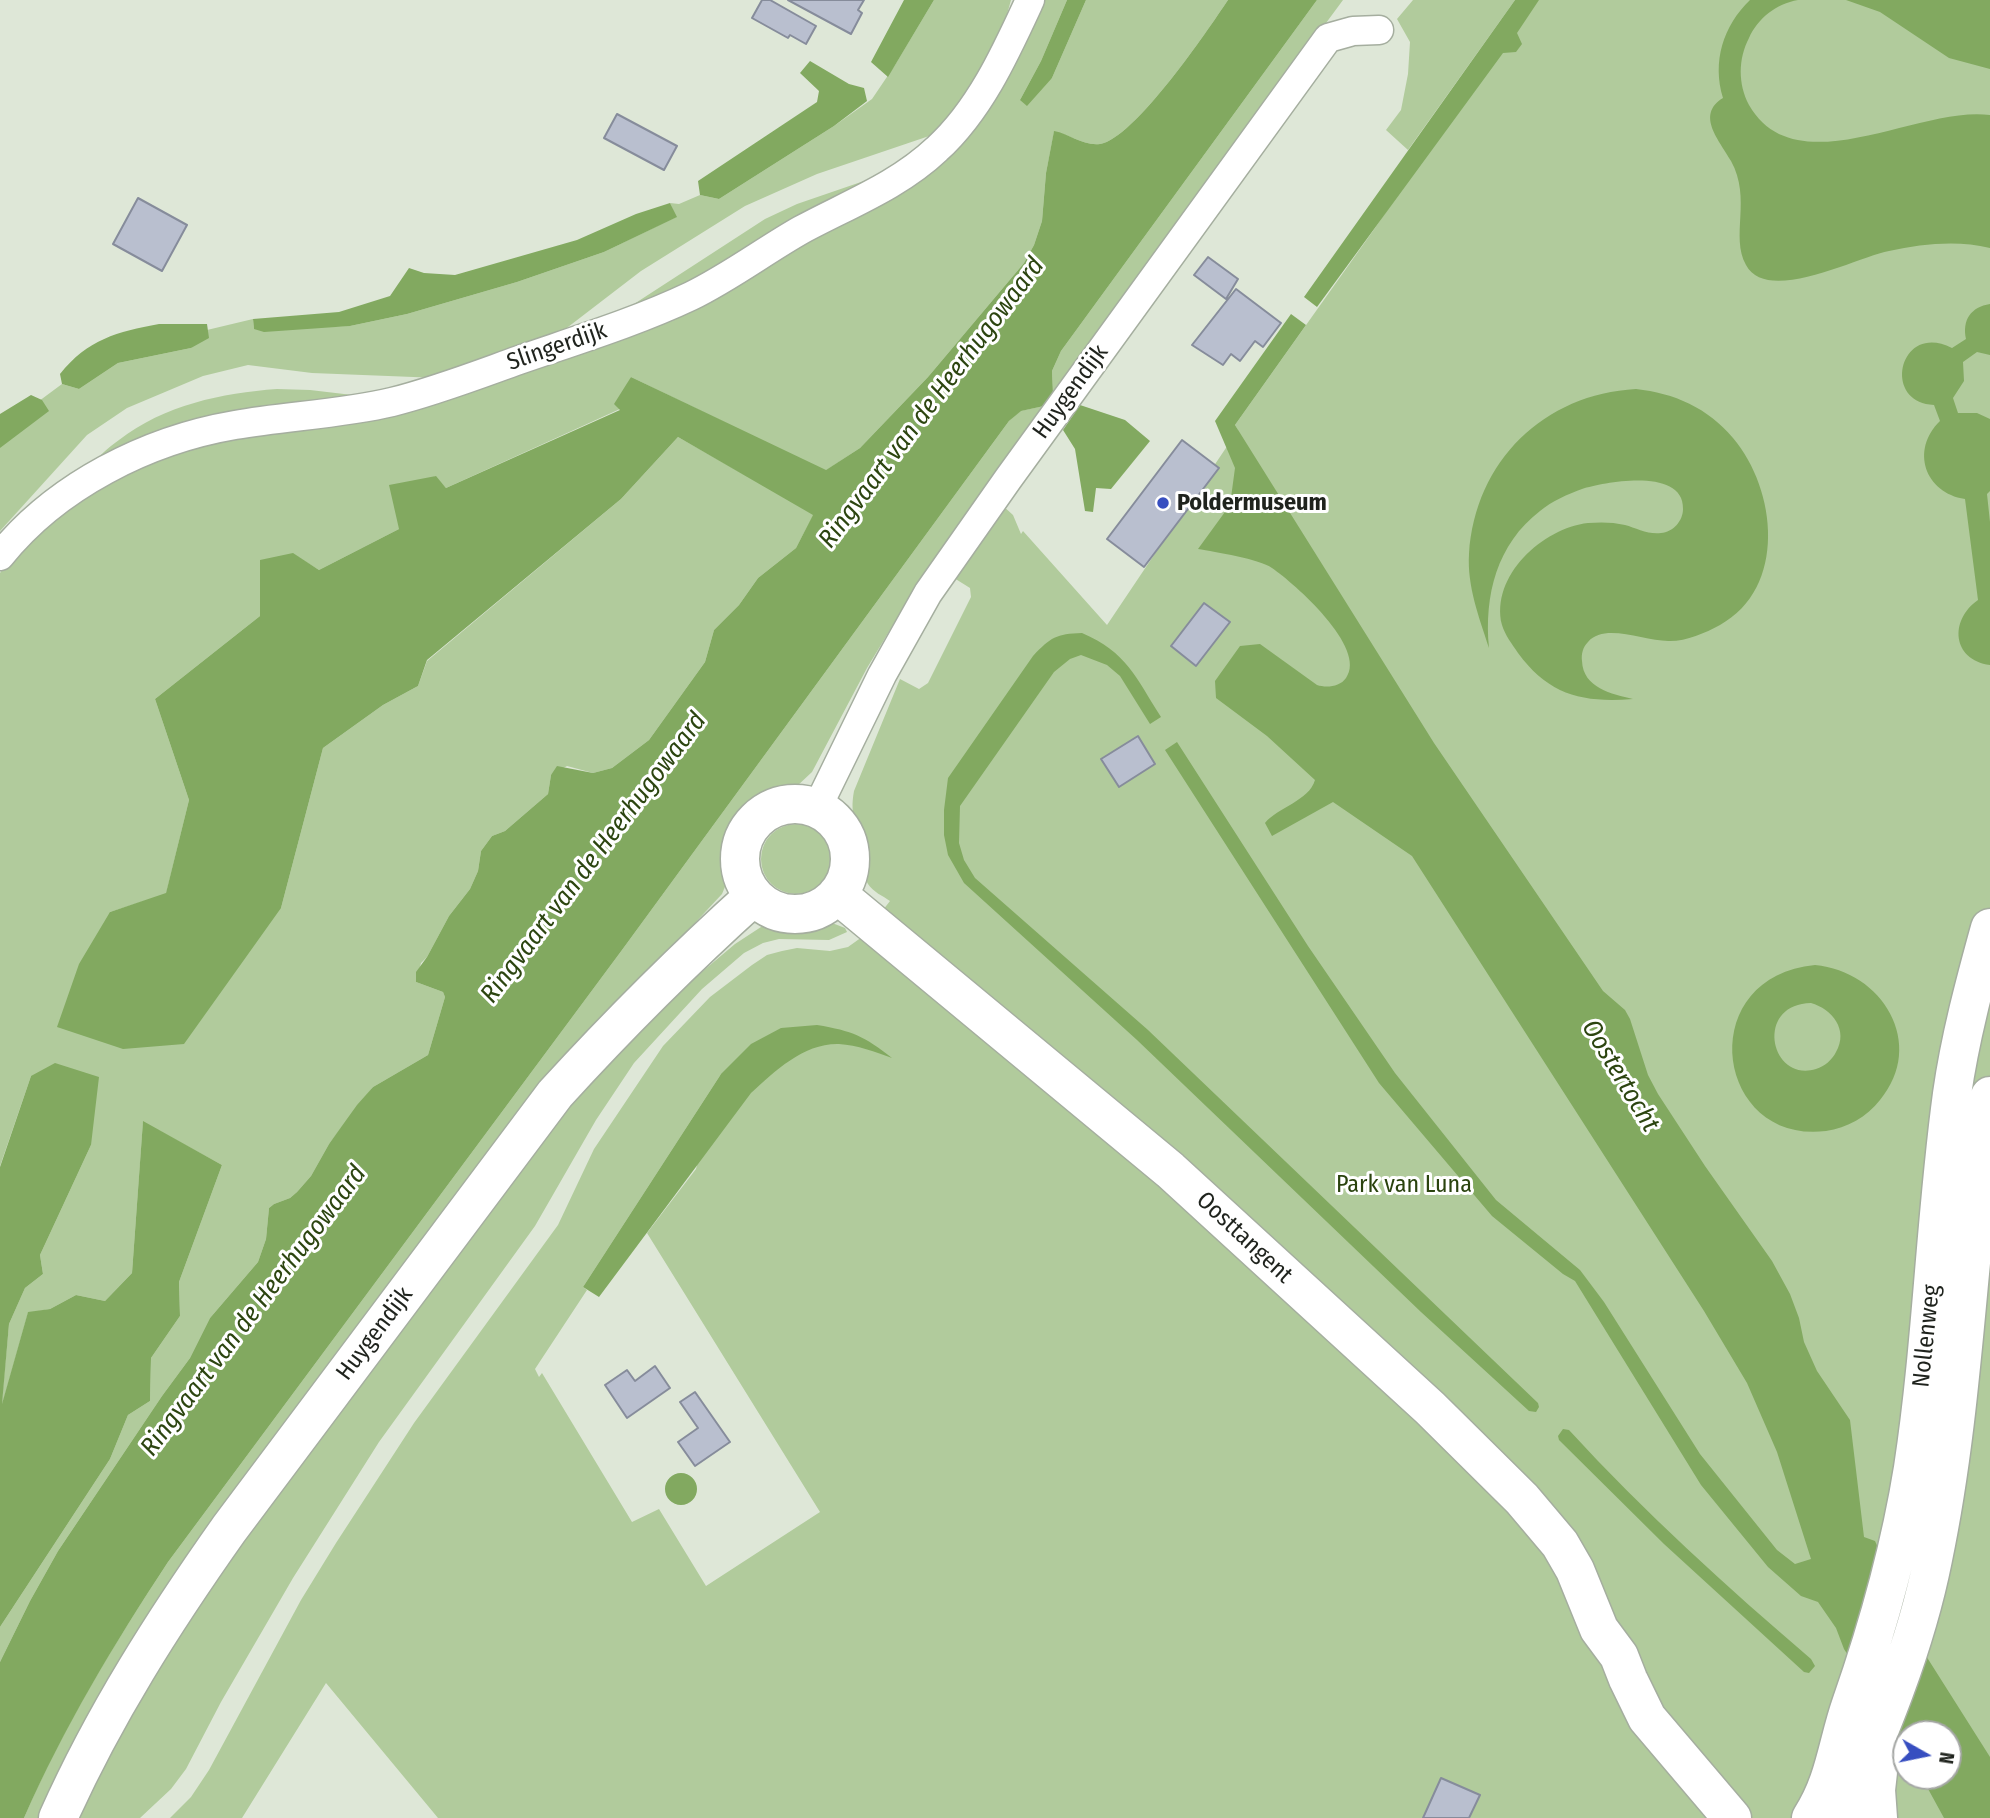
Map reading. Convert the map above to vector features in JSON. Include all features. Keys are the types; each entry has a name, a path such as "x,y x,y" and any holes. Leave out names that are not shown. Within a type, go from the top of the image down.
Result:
{"main road":[{"path":"800,803 829,815 846,838 850,853 845,882 837,894 819,908 796,914 780,912 766,906 744,882 740,866 741,849 751,827 768,810 784,804 800,803"},
{"name":"Oosttangent","path":"837,894 1170,1170 1430,1408 1522,1499 1560,1544 1575,1570 1600,1629 1619,1656 1647,1718 1732,1818"},
{"name":"Huygendijk","path":"58,1818 106,1722 149,1645 187,1588 555,1094 607,1037 754,896"},
{"name":"Nollenweg","path":"1811,1818 1826,1793 1835,1768 1839,1737 1859,1681 1896,1557 1916,1439 1952,1092 1990,928"},
{"name":"Nollenweg","path":"1842,1818 1884,1723 1923,1601 1941,1518 1955,1422 1978,1188 1990,1096"},
{"name":"Oosttangent","path":"1600,1629 1603,1657 1620,1711 1659,1774 1697,1818"},
{"path":"1878,1818 1876,1790 1884,1723"},
{"name":"Nollenweg","path":"1791,1818 1809,1793 1822,1761 1839,1737"}],"street":[{"name":"Slingerdijk","path":"0,556 16,536 59,499 134,456 165,443 195,433 234,425 374,405 437,389 647,316 720,281 800,231 890,184 936,151 954,132 977,99 1000,61 1030,0"},
{"name":"Huygendijk","path":"817,808 882,676 928,593 1024,456 1328,38 1379,30"}],"green space":[{"path":"934,0 1011,0 1004,25 972,90 938,133 817,174 745,206 641,271 555,337 439,378 312,373 248,365 203,376 127,408 87,435 0,531 0,430 62,384 79,389 118,363 191,348 207,330 253,319 254,329 350,326 407,314 517,282 604,252 676,217 670,203 679,204 700,195 719,199 872,99"},
{"path":"1042,0 1067,0 1041,61 1020,100 1052,78 1086,0 1228,0 1150,104 1132,124 1114,138 1094,144 1054,132 1046,173 1042,221 1034,245 1024,263 928,377 860,448 825,471 631,377 620,409 446,488 435,476 399,529 319,570 293,554 260,616 155,699 189,800 166,894 110,912 281,908 323,748 383,705 418,686 427,661 621,499 678,437 814,514 796,548 758,578 739,605 714,630 705,662 649,740 612,768 593,773 567,766 551,775 548,794 505,831 492,836 481,851 478,871 470,889 449,916 421,963 416,982 443,992 445,997 428,1055 373,1087 329,1144 311,1176 290,1198 269,1208 266,1239 258,1262 210,1318 190,1358 58,1551 0,1662 0,1627 110,1459 128,1415 150,1401 151,1358 180,1316 179,1282 222,1165 143,1122 132,1273 105,1301 76,1295 50,1309 28,1313 1,1409 9,1324 25,1288 43,1274 40,1255 91,1145 31,1076 0,1166 0,573 74,501 110,479 187,447 481,388 575,356 679,315 813,238 914,186 932,171"},
{"path":"1317,0 1343,0 1053,393 1052,371 1061,351"},
{"path":"1413,0 1515,0 1408,150 1386,130 1401,110 1408,74 1410,42 1397,19"},
{"name":"Park van Luna","path":"1531,0 1990,0 1990,1818 438,1818 326,1683 242,1818 170,1818 191,1797 209,1770 301,1600 336,1543 414,1423 558,1225 594,1149 663,1046 710,997 767,955 797,948 830,951 848,947 862,937 890,901 868,884 864,875 862,846 853,814 854,791 900,679 919,689 928,683 971,597 970,588 954,578 1002,505 1013,515 1021,534 1023,531 1107,625 1238,430 1235,425 1375,228","holes":["721,1074 696,1169 647,1233 820,1512 706,1586 659,1509 632,1522 542,1373 539,1377 535,1369 587,1290 583,1287"]},
{"path":"896,170 703,280 614,317 765,219 797,204"},
{"path":"277,389 361,396 86,469 110,446 136,428 174,410 215,398"},
{"path":"1044,406 914,590 867,668 812,772 796,787 759,803 740,823 732,849 729,877 722,894 623,1000 46,1818 24,1818 55,1751 90,1687 168,1562 622,950 1009,421 1020,411"},
{"path":"803,824 816,830 825,839 829,845 829,873 821,884 810,892 789,894 771,884 763,873 761,852 771,834 782,826"},
{"path":"827,921 845,928 847,932 829,940 779,939 763,943 744,953 702,989 634,1063 596,1120 535,1226 379,1442 293,1578 221,1702 186,1769 171,1789 140,1818 76,1818 126,1720 185,1618 548,1123 652,1014 735,944 772,923"}],"water":[{"path":"904,0 934,0 888,77 871,62"},
{"path":"1067,0 1086,0 1052,78 1027,106 1020,100 1041,61"},
{"name":"Ringvaart van de Heerhugowaard","path":"1228,0 1317,0 1061,351 1052,371 1053,393 1044,406 1021,411 1009,421 622,950 168,1562 91,1687 39,1784 24,1818 0,1818 0,1662 30,1601 58,1551 190,1358 210,1318 258,1262 266,1239 269,1208 290,1198 311,1176 329,1144 373,1087 428,1055 445,997 443,992 416,982 416,972 449,916 470,889 478,871 481,851 492,836 505,831 548,794 551,775 557,766 593,773 612,768 649,740 705,662 714,630 739,605 758,578 796,548 813,515 678,437 621,499 427,660 418,686 383,705 323,748 281,908 184,1044 123,1049 57,1027 79,964 110,912 166,893 189,800 155,699 260,616 260,560 293,553 319,570 399,529 389,485 436,476 446,488 620,410 614,404 631,377 826,470 860,448 928,377 1024,263 1034,245 1042,221 1046,173 1054,131 1094,144 1114,138 1132,124 1169,81"},
{"path":"1515,0 1539,0 1517,33 1522,44 1516,52 1503,53 1317,307 1304,297"},
{"path":"1750,0 1798,0 1782,5 1763,18 1745,46 1741,63 1745,97 1770,129 1796,140 1827,142 1961,115 1990,115 1990,248 1952,244 1914,246 1792,280 1773,281 1757,276 1746,265 1740,242 1741,203 1737,175 1716,137 1710,120 1715,105 1723,98 1719,71 1722,45 1733,21"},
{"path":"1846,0 1990,0 1990,69 1949,58 1880,12"},
{"path":"810,61 849,84 864,88 867,101 834,126 719,199 700,195 698,181 817,102 819,91 800,73"},
{"path":"670,203 677,217 604,252 517,282 407,314 350,326 264,332 254,329 253,319 339,312 390,296 409,268 424,273 455,275 577,240 636,214"},
{"path":"1990,304 1990,355 1977,352 1963,362 1964,381 1953,398 1958,413 1977,413 1990,419 1990,491 1987,494 1990,522 1990,665 1977,662 1968,656 1959,638 1962,618 1978,600 1965,499 1940,488 1926,469 1926,445 1931,432 1940,421 1934,405 1917,401 1907,391 1902,379 1903,366 1909,354 1919,345 1934,343 1952,348 1966,339 1965,326 1973,311"},
{"name":"Oostertocht","path":"1291,314 1306,325 1235,425 1434,743 1603,991 1625,1010 1648,1075 1658,1094 1772,1261 1790,1294 1804,1342 1817,1371 1850,1420 1864,1537 1875,1541 1928,1659 1990,1757 1990,1818 1944,1818 1929,1790 1962,1790 1962,1720 1892,1720 1892,1723 1844,1649 1836,1628 1818,1602 1801,1596 1768,1567 1701,1485 1575,1281 1492,1216 1379,1083 1165,750 1177,742 1308,946 1395,1073 1496,1200 1580,1270 1604,1302 1700,1454 1777,1550 1795,1564 1811,1559 1777,1452 1747,1383 1704,1311 1412,856 1333,802 1272,836 1265,823 1277,812 1300,799 1315,780 1267,736 1216,698 1215,681 1240,646 1260,644 1317,685 1333,686 1340,683 1346,678 1350,665 1347,650 1325,617 1296,587 1272,568 1248,559 1198,549 1230,505 1235,468 1215,421"},
{"path":"159,324 207,324 209,338 191,348 118,363 79,389 62,384 60,374 93,345 117,334"},
{"path":"1636,389 1677,398 1701,410 1733,438 1748,459 1766,510 1768,537 1765,563 1756,587 1742,608 1720,625 1702,634 1670,641 1615,633 1595,636 1586,644 1582,653 1587,678 1600,688 1633,699 1582,697 1555,687 1530,667 1518,653 1502,625 1500,607 1504,589 1512,573 1538,545 1571,527 1606,522 1652,533 1670,531 1683,513 1680,496 1671,487 1658,482 1624,481 1582,489 1560,498 1540,511 1513,539 1496,572 1489,609 1489,648 1470,578 1469,554 1474,520 1485,490 1500,462 1520,438 1544,419 1572,404 1603,394"},
{"path":"31,395 42,400 49,411 0,448 0,414"},
{"path":"1080,405 1125,420 1150,441 1111,489 1096,488 1093,512 1085,511 1075,449 1063,430"},
{"path":"1082,633 1097,640 1120,658 1137,678 1161,717 1150,724 1120,676 1107,665 1081,655 1070,659 1054,672 960,806 959,843 964,860 975,878 1148,1030 1538,1403 1536,1412 1529,1411 1421,1312 1137,1040 964,883 948,855 944,835 948,778 1033,656 1054,638"},
{"path":"1815,965 1839,970 1860,981 1877,996 1890,1014 1898,1034 1899,1056 1893,1078 1875,1106 1856,1121 1826,1131 1789,1128 1760,1113 1741,1088 1733,1058 1735,1026 1749,998 1776,976","holes":["1811,1003 1832,1015 1836,1022 1841,1036 1840,1044 1825,1064 1816,1069 1800,1070 1788,1065 1779,1055 1775,1028 1781,1016 1793,1007"]},
{"path":"817,1025 858,1036 892,1058 853,1046 826,1045 802,1053 780,1068 751,1093 599,1297 583,1287 721,1074 751,1044 781,1028"},
{"path":"55,1063 99,1077 91,1145 40,1255 43,1274 25,1288 9,1324 2,1404 28,1312 50,1309 76,1295 105,1301 132,1273 143,1121 222,1165 179,1282 180,1316 151,1358 150,1401 128,1415 110,1459 0,1627 0,1167 31,1076"},
{"path":"1563,1429 1569,1430 1687,1548 1811,1659 1815,1666 1809,1673 1804,1672 1664,1544 1559,1440 1558,1436"},
{"path":"681,1473 693,1477 697,1489 693,1501 681,1505 669,1501 665,1489 669,1477"}],"building":[{"path":"762,0 770,0 816,26 806,44 790,35 788,38 752,18"},
{"path":"788,0 864,0 858,10 862,13 851,34"},
{"path":"617,114 677,146 664,170 604,138"},
{"path":"138,198 187,225 162,271 113,244"},
{"path":"1208,257 1238,279 1226,299 1194,275"},
{"path":"1236,289 1281,323 1263,347 1255,341 1240,361 1231,354 1223,365 1192,345"},
{"name":"Poldermuseum","path":"1182,440 1219,468 1144,567 1107,539"},
{"path":"1204,603 1230,622 1196,666 1171,646"},
{"path":"1138,736 1155,764 1119,787 1101,759"},
{"path":"655,1366 670,1388 627,1418 605,1385 627,1370 635,1381"},
{"path":"695,1392 730,1442 695,1466 678,1442 698,1428 680,1402"},
{"path":"1441,1778 1480,1795 1469,1818 1423,1818"}],"place":[{"name":"Poldermuseum","path":"1163,503"}]}
